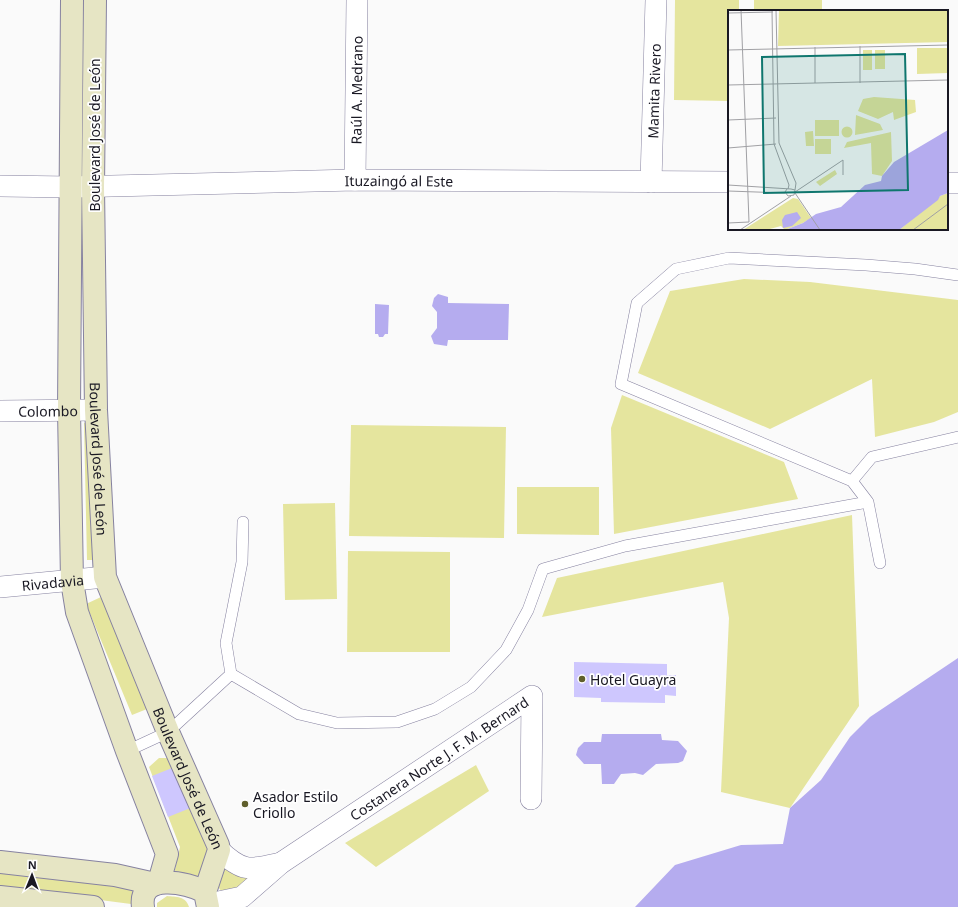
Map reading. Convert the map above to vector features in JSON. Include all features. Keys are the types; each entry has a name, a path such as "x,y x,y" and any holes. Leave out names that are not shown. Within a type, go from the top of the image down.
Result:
{"main road":[{"name":"Boulevard José de León","path":"72,0 68,410 72,581 77,612 127,751 167,854 157,883"},
{"name":"Boulevard José de León","path":"96,0 93,187 96,410 105,577 168,732 219,850 207,901"},
{"path":"0,862 115,875 157,883 183,883 207,901"},
{"path":"143,907 142,901 148,890 157,883"},
{"path":"0,897 71,906 93,907"}],"street":[{"name":"Raúl A. Medrano","path":"355,180 357,0"},
{"name":"Mamita Rivero","path":"651,182 656,0"},
{"name":"Ituzaingó al Este","path":"0,186 70,188 355,180 728,182"},
{"name":"Colombo","path":"0,411 96,410"},
{"name":"Rivadavia","path":"0,587 105,577"},
{"name":"Costanera Norte J. F. M. Bernard","path":"207,901 242,896 281,863 532,696 531,799"},
{"name":"Costanera Norte J. F. M. Bernard","path":"219,850 230,860 243,868 256,868 281,863"}],"lane":[{"path":"880,563 868,502 852,481 621,384 637,303 676,269 729,258 866,265 915,269 958,275"},
{"path":"852,481 872,457 958,437"},
{"path":"230,674 299,714 337,723 397,722 435,709 471,686 506,650 528,610 543,569 625,546 868,502"},
{"path":"230,674 226,643 242,562 243,522"},
{"path":"127,751 168,732 230,674"}],"green space":[{"path":"675,0 739,0 739,10 728,10 728,101 674,100"},
{"path":"754,0 822,0 822,10 754,10"},
{"path":"744,279 810,282 958,300 958,412 934,422 875,437 872,379 770,429 638,373 670,291"},
{"path":"622,395 784,462 798,499 614,534 611,428"},
{"path":"84,423 92,423 94,560 87,560"},
{"path":"351,425 506,427 504,538 349,536"},
{"path":"517,487 599,487 599,535 517,534"},
{"path":"335,503 337,599 285,600 283,504"},
{"path":"852,515 859,706 790,808 721,792 729,618 723,582 542,617 557,578"},
{"path":"348,551 450,552 450,652 347,652"},
{"path":"101,597 147,709 132,715 86,604"},
{"path":"159,758 173,758 209,843 201,881 174,874 180,847 149,767"},
{"path":"476,765 489,791 376,867 345,843"},
{"path":"227,864 252,878 225,896 216,884"},
{"path":"0,871 133,888 131,904 0,887"},
{"path":"167,896 183,899 188,903 189,907 157,907 157,903"}],"shaded area":[{"path":"438,294 448,297 448,303 509,304 508,340 448,340 447,346 434,344 431,336 437,328 437,312 432,306 434,298"},
{"path":"375,304 389,305 388,334 385,334 383,337 379,337 378,334 375,334"},
{"path":"958,658 958,907 635,907 675,865 741,845 783,844 790,808 821,780 850,737 870,717"},
{"path":"602,734 661,734 662,740 678,741 687,751 683,761 678,763 656,764 643,775 635,773 621,774 614,784 602,784 601,764 584,764 576,755 578,748 584,742 601,742"}],"building":[{"path":"574,662 667,664 667,675 676,675 676,696 665,695 665,703 601,702 601,698 574,697"},
{"path":"177,766 193,807 168,817 152,776"}],"place":[{"name":"Hotel Guayra","path":"582,679"},
{"name":"Asador Estilo Criollo","path":"245,804"}]}
